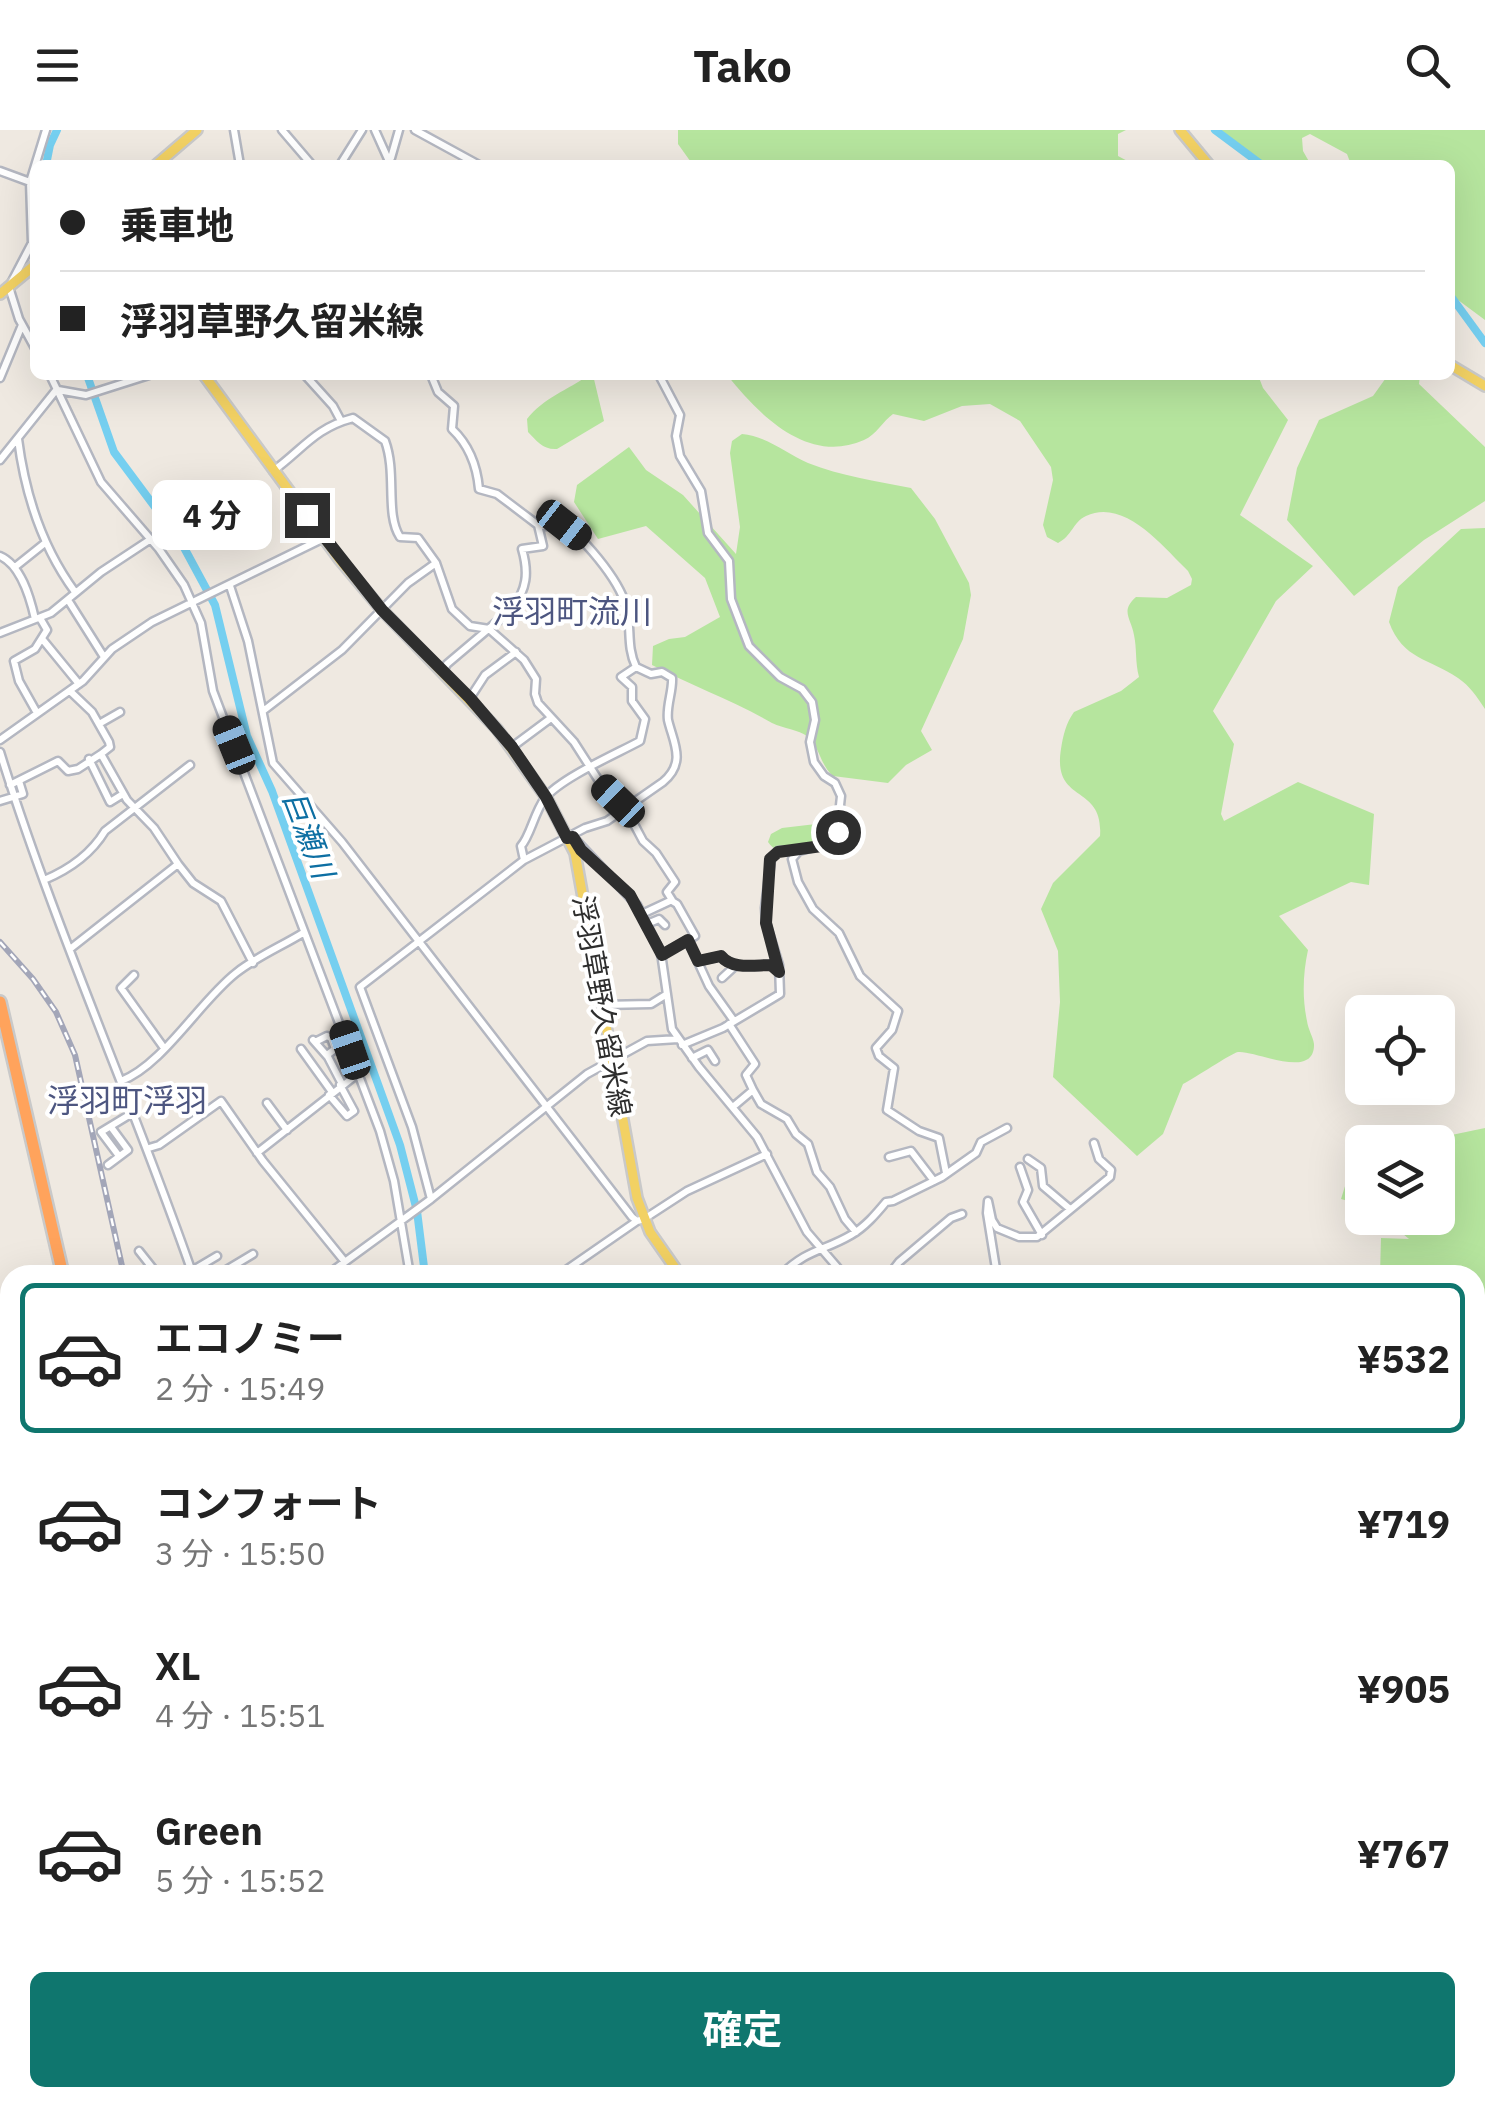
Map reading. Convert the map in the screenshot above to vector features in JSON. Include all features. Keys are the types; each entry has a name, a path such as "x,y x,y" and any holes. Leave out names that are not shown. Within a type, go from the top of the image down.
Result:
{"highway":[{"path":"0,1002 61,1265"}],"main road":[{"path":"162,160 197,130"},
{"path":"1180,130 1205,160"},
{"path":"4,290 30,269"},
{"path":"1455,368 1485,386"},
{"name":"浮羽草野久留米線","path":"208,380 382,610 470,698 512,747 546,797 575,853 640,1220 673,1265"}],"street":[{"path":"37,160 46,130"},
{"path":"234,130 239,160"},
{"path":"282,130 308,160"},
{"path":"343,160 362,130"},
{"path":"375,130 388,160 392,158 399,130"},
{"path":"415,130 470,160"},
{"path":"1,175 30,182"},
{"path":"30,245 4,290 30,339"},
{"path":"0,378 22,325"},
{"path":"52,380 100,482 151,539 184,585 205,638 214,691 385,1146 409,1265"},
{"path":"57,390 86,395 135,380"},
{"path":"310,380 341,421"},
{"path":"433,380 438,392 454,406 452,429 464,441 478,473 479,489 497,494 538,525 544,542 538,548 522,550 528,572 520,598 444,671"},
{"path":"341,1265 431,1200 547,1105 612,1060 647,1041 680,1042 731,1022 780,994 779,972 766,923 770,859 778,852 800,851 832,842 838,832 840,788 814,762 810,742 815,720 812,702 802,689 774,672 749,646 732,599 729,561 708,532 701,491 680,456 676,436 680,415 661,380"},
{"path":"1,457 57,390"},
{"path":"273,471 311,435 341,421 353,418 385,441 392,458 392,521 400,537 418,538 436,563 452,609 470,626 489,629 516,652 536,679 536,699 574,742 589,769 626,808 643,841 675,882 667,892 695,936 662,955"},
{"path":"18,439 24,484 45,543 75,592"},
{"path":"431,1200 412,1127 360,987 524,860 607,821 670,776 677,752 678,742 668,719 672,678 662,672 642,672 636,667 628,640 626,606 611,577 580,537 564,525 538,525"},
{"path":"0,740 70,691 104,657 152,622 324,538"},
{"path":"0,634 37,619 68,600 151,539"},
{"path":"14,567 45,543"},
{"path":"0,556 14,567 37,619 47,630 31,652 14,660 19,681 37,714"},
{"path":"264,710 342,650 408,584 436,563"},
{"path":"230,586 245,628 272,763 342,842 640,1220"},
{"path":"68,600 104,657"},
{"path":"42,640 79,684"},
{"path":"470,698 485,675 516,652"},
{"path":"524,860 521,846 546,797 640,740 645,719 632,701 632,687 621,676 636,667"},
{"path":"14,783 58,761 68,771 73,770 110,748 92,712 70,691"},
{"path":"99,724 120,712"},
{"path":"512,747 552,718"},
{"path":"0,752 70,949 150,1148 187,1265"},
{"path":"100,754 123,794 154,828 178,864 194,883 222,901 254,963"},
{"path":"89,759 110,802 123,794"},
{"path":"44,880 69,869 96,846 103,833 190,765"},
{"path":"0,800 14,796"},
{"path":"567,838 573,837 620,884 642,914 662,955 672,1028 692,1058 734,1106 767,1154 800,1221 818,1248 836,1265"},
{"path":"800,851 792,858 793,869 814,908 839,933 860,976 898,1010 892,1030 876,1048 879,1056 894,1068 887,1110 939,1138 946,1173"},
{"path":"70,949 178,864"},
{"path":"642,914 672,901"},
{"path":"647,924 660,919 665,925"},
{"path":"122,1081 164,1048 236,973 303,932"},
{"path":"688,940 755,1064 746,1075 762,1104 787,1119 808,1144 817,1172 856,1232"},
{"path":"698,961 721,956 736,965 771,965 779,972"},
{"path":"722,978 736,965"},
{"path":"134,975 122,988 164,1048"},
{"path":"603,1005 651,1004 667,994"},
{"path":"302,1049 346,1116 354,1111 327,1054 314,1041 331,1038 335,1049 327,1054"},
{"path":"692,1058 708,1050 715,1061"},
{"path":"354,1061 355,1076 364,1089"},
{"path":"257,1152 355,1076"},
{"path":"734,1106 754,1090"},
{"path":"150,1148 221,1101 345,1262"},
{"path":"267,1104 288,1130"},
{"path":"108,1165 119,1156 101,1132 134,1112"},
{"path":"795,1265 818,1248 856,1232 886,1202 934,1182 976,1153 982,1142 1007,1128"},
{"path":"995,1265 988,1202 994,1224 1007,1234 1030,1238 1042,1235 1112,1173 1100,1159 1094,1143"},
{"path":"889,1157 911,1151 934,1182"},
{"path":"574,1265 687,1190 767,1154"},
{"path":"1028,1159 1041,1168 1043,1186 1070,1209"},
{"path":"1020,1167 1028,1190 1023,1202 1042,1235"},
{"path":"897,1265 952,1218 962,1214"},
{"path":"140,1250 151,1265"},
{"path":"234,1265 252,1254"},
{"path":"204,1265 217,1256"}],"green space":[{"path":"678,130 1126,130 1118,134 1118,156 1126,160 689,160 678,144"},
{"path":"1218,130 1485,130 1485,320 1455,298 1455,160 1349,160 1347,154 1310,134 1302,138 1308,160 1251,160"},
{"path":"581,380 594,380 604,421 557,449 548,448 528,432 527,419 548,400"},
{"path":"731,380 1260,380 1288,420 1240,515 1313,566 1276,601 1213,711 1234,744 1221,814 1224,821 1298,782 1374,814 1369,885 1351,882 1279,916 1308,950 1304,994 1314,1044 1312,1055 1305,1061 1238,1052 1228,1057 1183,1084 1163,1134 1137,1156 1053,1077 1060,1002 1058,951 1041,909 1053,883 1100,836 1094,808 1064,779 1060,767 1064,734 1074,712 1121,691 1139,677 1128,615 1131,602 1136,597 1167,598 1191,585 1188,571 1155,538 1115,514 1086,516 1058,543 1047,537 1043,525 1053,480 1051,467 1020,421 990,404 962,406 924,421 893,414 872,435 843,446 804,441 754,406"},
{"path":"1384,380 1419,380 1419,384 1485,447 1485,501 1424,540 1354,596 1287,520 1297,468 1319,420 1373,396"},
{"path":"742,434 768,441 820,468 911,488 935,519 969,583 971,595 963,639 921,731 932,750 906,765 888,783 833,776 804,734 772,723 652,665 653,646 685,637 720,617 705,578 646,526 598,539 574,502 577,485 629,447 646,470 683,495 736,554 740,527 730,453 732,441"},
{"path":"1485,528 1485,709 1462,681 1409,651 1389,622 1398,587 1461,529"},
{"path":"830,826 837,834 812,848 792,853 775,849 768,842 771,834 782,828"},
{"path":"1485,1128 1485,1265 1380,1265 1381,1238 1409,1239 1404,1235 1455,1235 1455,1134"}],"waterway":[{"name":"巨瀬川","path":"47,160 57,130"},
{"name":"巨瀬川","path":"1215,130 1255,160"},
{"name":"巨瀬川","path":"1455,302 1485,343"},
{"name":"巨瀬川","path":"89,380 114,452 181,542 215,605 247,736 272,791 400,1145 417,1211 424,1265"}],"railway":[{"path":"0,942 56,1012 75,1055 122,1265"}],"district":[{"name":"浮羽町流川","path":"572,612"},
{"name":"浮羽町浮羽","path":"127,1101"}],"route":[{"path":"307,515 382,610 470,698 512,747 546,797 567,838 573,837 581,850 637,904 662,955 688,940 698,961 721,956 738,966 771,965 779,972 766,923 770,859 785,850 829,845 838,832"}]}
